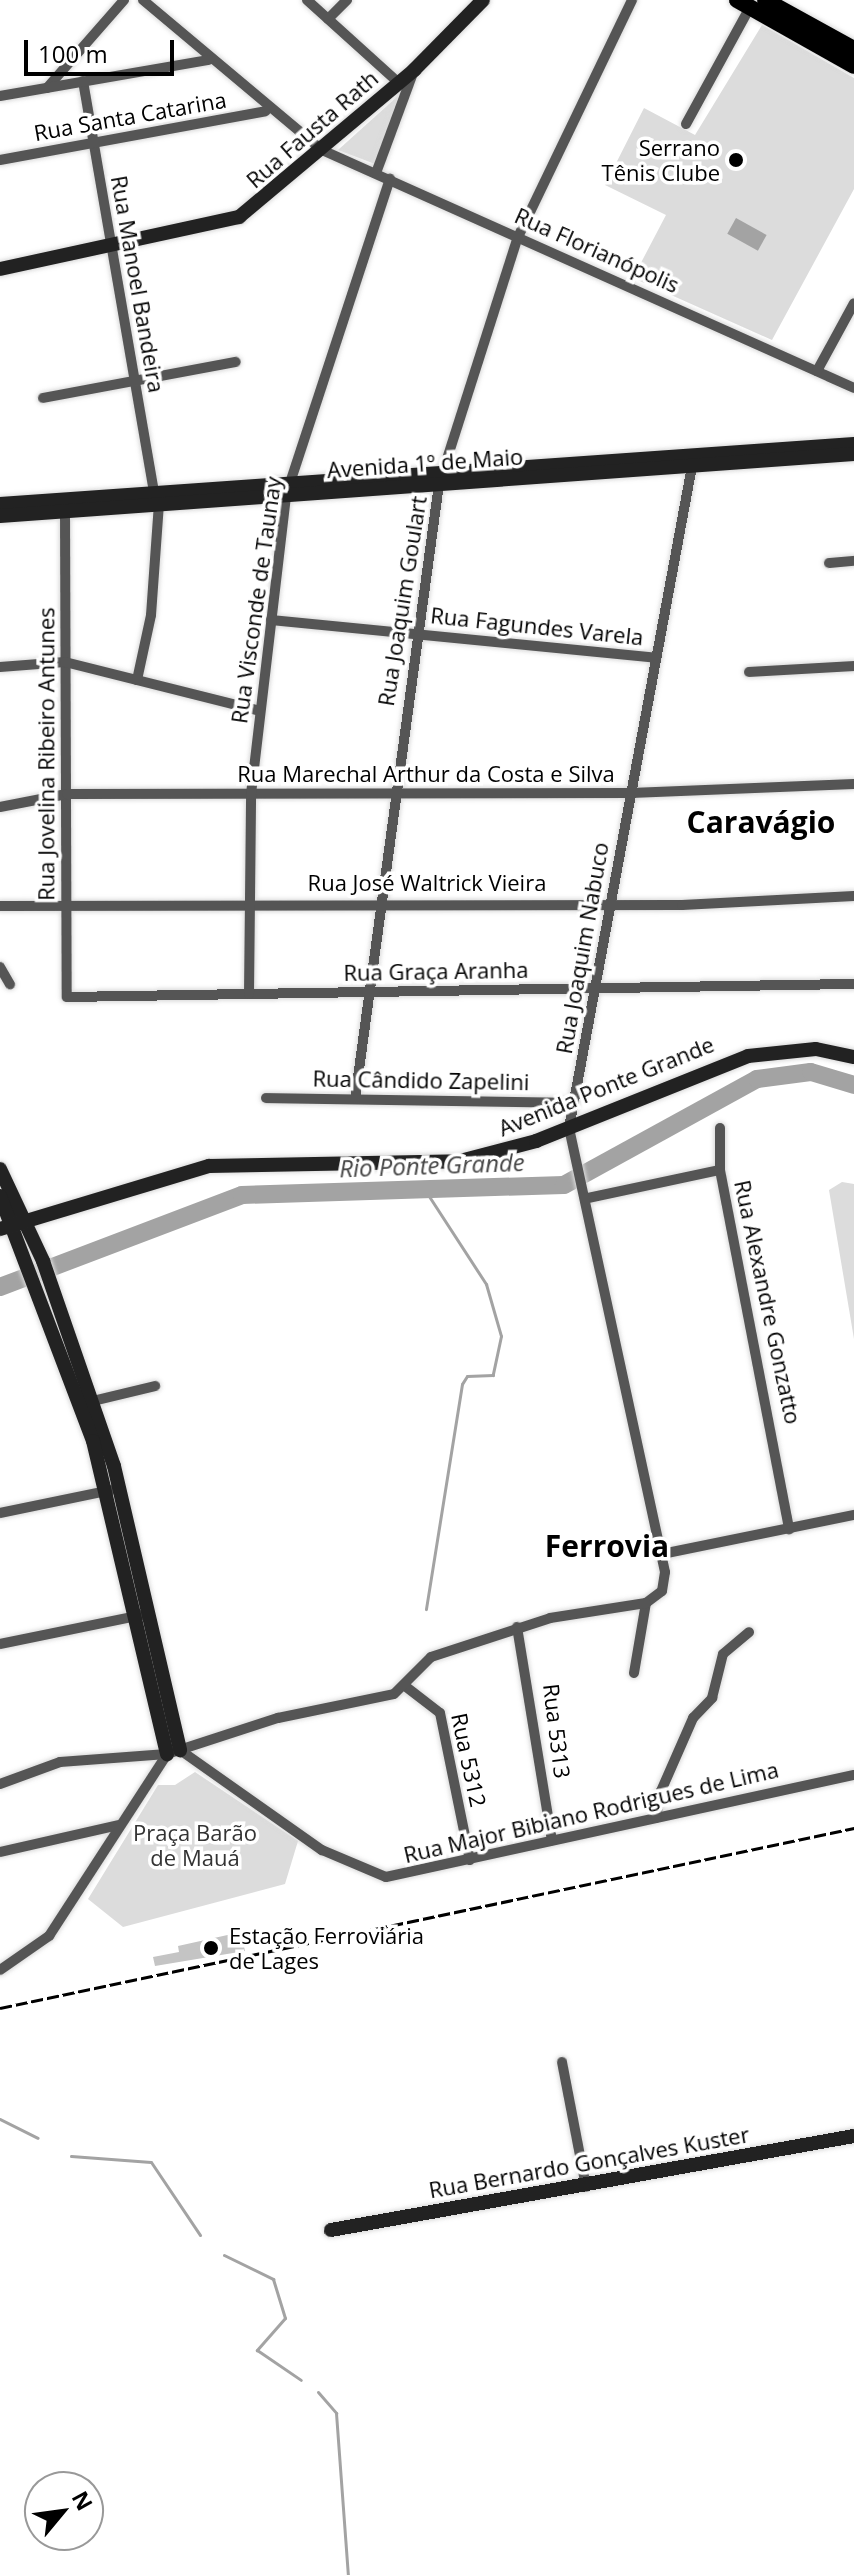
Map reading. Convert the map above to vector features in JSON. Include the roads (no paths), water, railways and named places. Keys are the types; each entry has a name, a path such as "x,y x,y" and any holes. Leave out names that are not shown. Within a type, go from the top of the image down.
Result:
{"main road":[{"path":"751,2 854,49"},
{"path":"751,2 854,66"}],"street":[{"path":"47,88 124,0"},
{"name":"Rua Florianópolis","path":"143,0 266,111 322,150 854,388"},
{"path":"307,0 399,83"},
{"path":"328,19 347,0"},
{"name":"Rua Fausta Rath","path":"0,269 239,217 414,70 483,0"},
{"name":"Rua Joaquim Goulart","path":"355,1099 393,793 442,478 518,237 632,0"},
{"path":"686,124 751,2"},
{"path":"0,96 209,60"},
{"path":"376,173 414,70"},
{"name":"Rua Manoel Bandeira","path":"83,81 156,499 137,680"},
{"name":"Rua Santa Catarina","path":"0,160 266,111"},
{"name":"Rua Visconde de Taunay","path":"249,994 251,794 288,490 390,179"},
{"path":"817,371 854,303"},
{"path":"43,398 236,362"},
{"name":"Avenida 1º de Maio","path":"693,461 854,444"},
{"name":"Avenida 1º de Maio","path":"0,504 156,499 693,461 854,454"},
{"name":"Rua Joaquim Nabuco","path":"634,1673 646,1603 665,1582 662,1554 588,1198 569,1128 693,461"},
{"name":"Avenida 1º de Maio","path":"0,516 156,499"},
{"name":"Rua Jovelina Ribeiro Antunes","path":"65,511 67,997"},
{"path":"829,563 854,561"},
{"name":"Rua Fagundes Varela","path":"271,620 656,658"},
{"path":"0,667 65,662 260,711"},
{"path":"749,672 854,666"},
{"name":"Rua Marechal Arthur da Costa e Silva","path":"0,807 67,794 631,793 854,784"},
{"name":"Rua José Waltrick Vieira","path":"0,906 611,902 854,896"},
{"path":"0,967 10,984"},
{"name":"Rua Graça Aranha","path":"67,997 854,984"},
{"name":"Avenida Ponte Grande","path":"13,1224 209,1166 460,1161 569,1128 748,1056 816,1049 854,1057"},
{"name":"Rua Cândido Zapelini","path":"266,1098 574,1103"},
{"path":"720,1128 720,1170"},
{"path":"0,1169 13,1224"},
{"name":"Rua Alexandre Gonzatto","path":"588,1198 720,1170 789,1529"},
{"path":"0,1196 37,1263 93,1401 145,1614 173,1752 119,1825 49,1936 0,1970"},
{"path":"45,1284 114,1489"},
{"path":"93,1401 155,1386"},
{"path":"0,1513 114,1489"},
{"path":"662,1554 854,1515"},
{"path":"0,1784 60,1762 173,1752 405,1686 422,1662 517,1627 646,1603"},
{"path":"0,1644 145,1614"},
{"name":"Rua 5313","path":"517,1627 552,1840"},
{"path":"656,1818 661,1791 693,1718 712,1698 723,1654 749,1632"},
{"name":"Rua 5312","path":"405,1686 440,1713 470,1860"},
{"name":"Rua Major Bibiano Rodrigues de Lima","path":"173,1752 362,1870 386,1877 854,1775"},
{"path":"0,1852 119,1825"},
{"path":"562,2062 586,2187"},
{"name":"Rua Bernardo Gonçalves Kuster","path":"331,2230 586,2187 854,2136"}],"waterway":[{"name":"Rio Ponte Grande","path":"0,1287 242,1195 564,1185 757,1079 811,1072 854,1085"},
{"path":"423,1187 486,1284 501,1336 493,1375 467,1376 462,1384 426,1609"},
{"path":"0,2119 38,2138"},
{"path":"71,2156 151,2162 200,2235"},
{"path":"224,2255 273,2279 285,2318 257,2350 301,2380"},
{"path":"318,2392 336,2413 348,2575"}],"railway":[{"path":"0,2008 854,1828"}],"place":[{"name":"Serrano Tênis Clube","path":"736,160"},
{"name":"Estação Ferroviária de Lages","path":"211,1948"}],"district":[{"name":"Caravágio","path":"761,822"},
{"name":"Ferrovia","path":"607,1546"}],"park label":[{"name":"Praça Barão de Mauá","path":"195,1844"}]}
